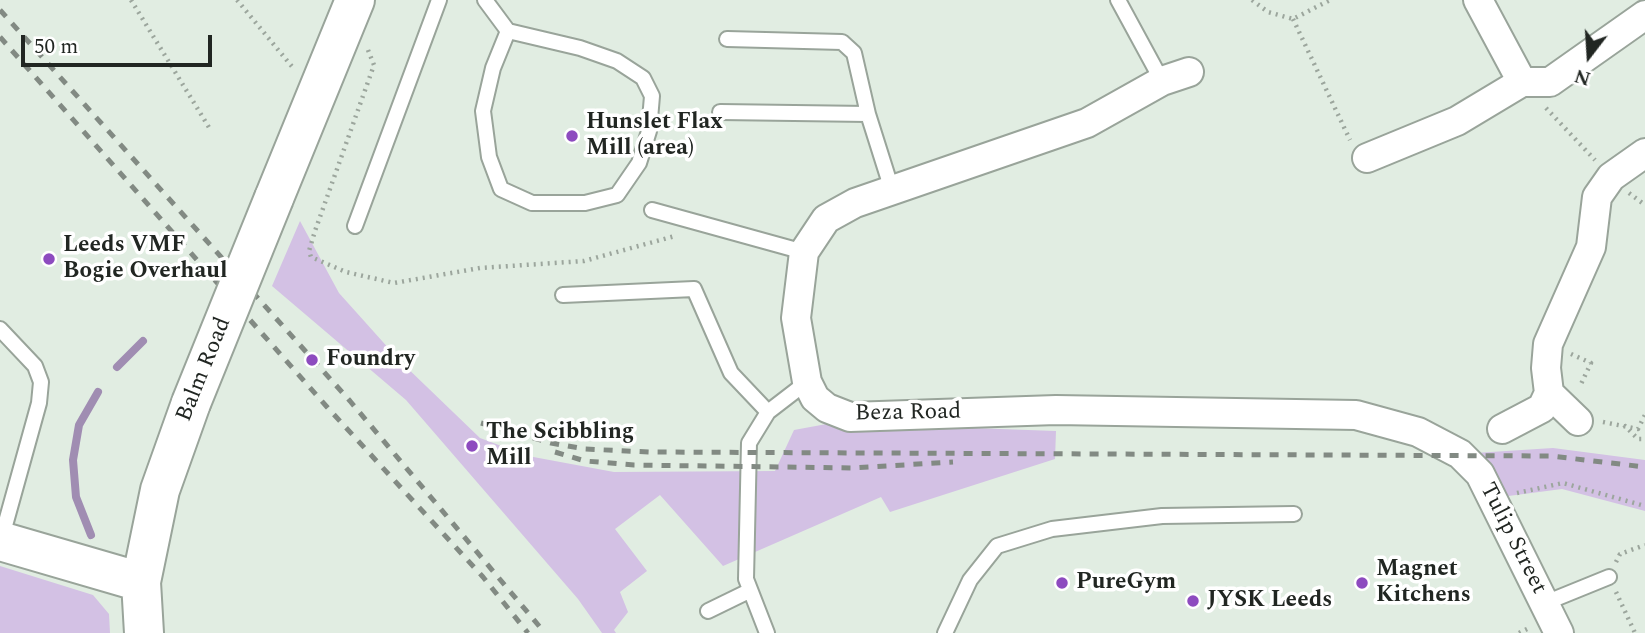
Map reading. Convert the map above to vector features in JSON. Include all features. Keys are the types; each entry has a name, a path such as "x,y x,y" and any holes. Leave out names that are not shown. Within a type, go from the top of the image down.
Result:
{"street":[{"path":"1478,0 1522,82"},
{"name":"Balm Road","path":"144,633 141,582 160,490 191,403 351,10"},
{"path":"1367,158 1457,121 1522,82 1550,82 1645,15"},
{"name":"Beza Road","path":"1189,72 1162,81 1087,123 855,202 826,219 804,252 796,318 807,382 815,398 827,408 850,417 1056,410 1356,415 1418,432"},
{"path":"1502,429 1542,408 1549,393 1546,368 1548,344 1591,247 1597,197 1611,177 1645,153"},
{"path":"1549,393 1578,421"},
{"name":"Tulip Street","path":"1418,432 1460,454 1480,474 1559,633"},
{"path":"0,541 141,582"}],"lane":[{"path":"355,226 439,0"},
{"path":"485,0 508,31 580,48 617,61 643,78 652,96 649,131 639,163 617,195 585,203 532,203 500,189 489,157 483,111 493,68 508,31"},
{"path":"1118,0 1162,81"},
{"path":"727,39 842,42 854,53 868,114 892,190"},
{"path":"720,112 868,114"},
{"path":"652,210 804,252"},
{"path":"563,295 694,289 731,373 768,412"},
{"path":"0,329 35,366 41,382 39,403 0,541"},
{"path":"749,633 765,629 749,591 744,559 749,443 768,412 807,382"},
{"path":"945,633 970,580 997,546 1052,529 1162,516 1294,514"},
{"path":"1545,603 1609,577"},
{"path":"708,611 749,591"}],"path":[{"path":"131,0 210,129"},
{"path":"237,0 316,93"},
{"path":"1252,0 1268,12 1293,19 1330,0"},
{"path":"351,10 374,65 312,241 309,251 311,257 346,272 394,283 480,268 584,261 653,244 704,225"},
{"path":"1293,19 1351,143 1367,158"},
{"path":"1522,82 1611,177 1645,205"},
{"path":"1578,421 1623,424 1638,429 1645,415"},
{"path":"1623,424 1638,439 1645,439"},
{"path":"1493,498 1563,483 1645,506"}],"shaded area":[{"path":"300,221 339,293 400,361 480,438 528,456 614,472 775,471 794,430 832,423 1056,431 1055,459 890,512 881,497 723,566 660,495 615,529 647,571 620,592 628,612 614,630 616,633 602,633 578,599 406,400 272,286"},
{"path":"1553,448 1645,460 1645,511 1562,489 1493,498 1460,454"},
{"path":"0,566 93,595 109,614 110,633 0,633"}],"waterway":[{"path":"117,367 143,341"},
{"path":"91,535 76,497 73,460 79,425 98,392"}],"railway":[{"path":"0,10 350,401 545,633"},
{"path":"0,37 327,407 483,577 528,633"},
{"path":"481,423 551,443 585,449 649,452 1551,456 1645,467"},
{"path":"555,452 585,461 634,465 852,468 953,462"}],"place":[{"name":"Hunslet Flax Mill (area)","path":"572,136"},
{"name":"Leeds VMF Bogie Overhaul","path":"49,259"},
{"name":"Foundry","path":"312,360"},
{"name":"The Scibbling Mill","path":"472,446"},
{"name":"PureGym","path":"1062,583"},
{"name":"Magnet Kitchens","path":"1362,583"},
{"name":"JYSK Leeds","path":"1193,601"}]}
